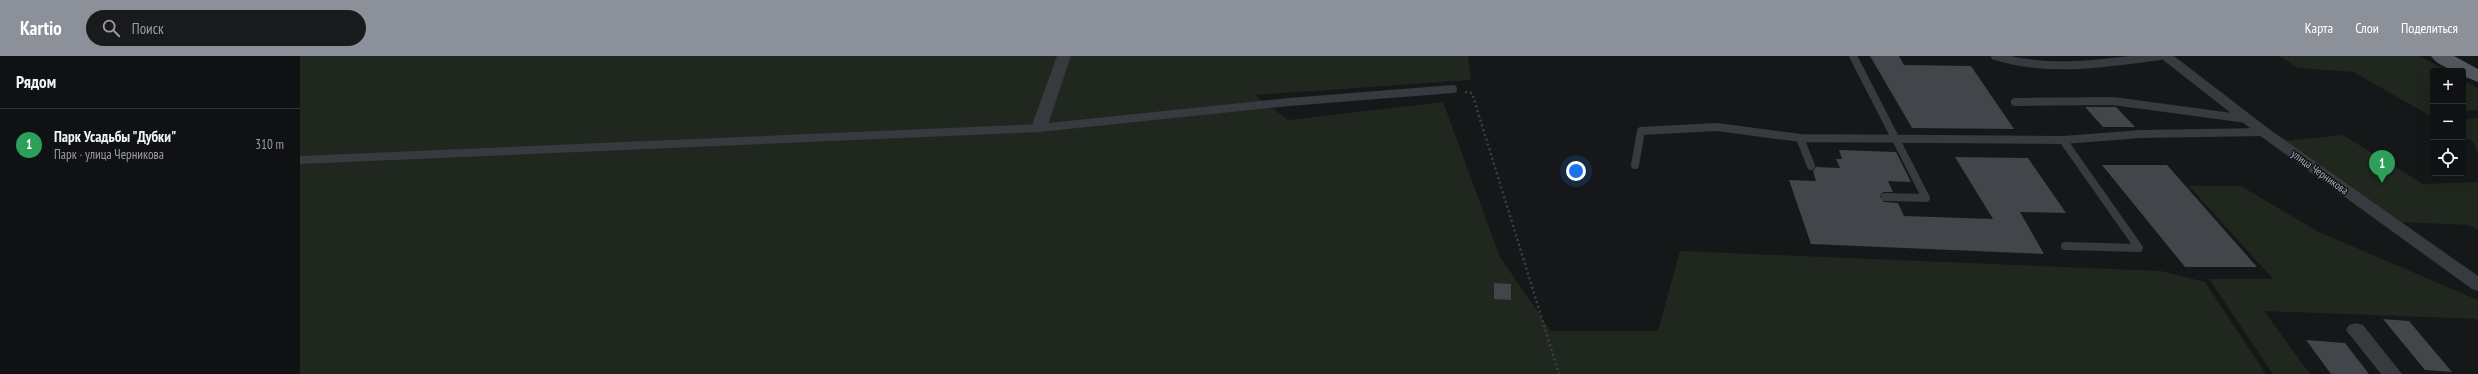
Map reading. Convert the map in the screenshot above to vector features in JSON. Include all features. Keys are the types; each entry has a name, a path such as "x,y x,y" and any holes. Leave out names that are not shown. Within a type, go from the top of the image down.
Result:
{"main road":[{"path":"2440,56 2478,76"}],"street":[{"path":"1039,128 1064,56"},
{"name":"улица Черникова","path":"2165,56 2264,132 2478,285"},
{"path":"2356,330 2392,374"}],"lane":[{"path":"1853,56 1898,140 1926,198 1885,197"},
{"path":"1995,56 2025,65 2086,64 2160,56"},
{"path":"300,160 1039,128 1289,102 1453,89"},
{"path":"2015,102 2112,101 2247,119"},
{"path":"1635,165 1640,130 1717,127 1800,138 1898,140 2063,140 2141,134 2264,132"},
{"path":"1800,138 1811,166"},
{"path":"2063,140 2139,248 2065,246"}],"path":[{"path":"1453,89 1472,93 1559,374"}],"shaded area":[{"path":"300,56 1468,56 1471,80 1255,95 1288,120 1443,102 1500,257 1551,331 1658,331 1680,251 2161,271 2205,282 2266,374 300,374"},
{"path":"2279,56 2419,56 2441,68 2430,68 2429,115 2353,72 2298,68"},
{"path":"2466,82 2478,88 2478,110 2466,111"},
{"path":"2478,118 2478,153 2473,142 2466,138 2466,120"},
{"path":"2343,135 2423,184 2478,182 2478,230 2469,225 2399,222 2283,141"},
{"path":"2189,186 2241,186 2319,232 2478,300 2478,319 2264,311 2310,374 2273,374 2209,279 2273,279"}],"building":[{"path":"1870,56 1899,56 1904,65 1971,66 2014,129 1912,128"},
{"path":"2085,107 2116,107 2135,127 2103,127"},
{"path":"1839,150 1896,152 1911,182 1888,181 1893,192 1883,192 1880,197 1884,202 1898,203 1904,216 1993,219 1955,157 2028,158 2066,213 2020,212 2044,254 1811,244 1789,180 1816,181 1813,171 1816,167 1840,168 1836,159 1842,159"},
{"path":"2102,165 2167,165 2257,267 2185,267"},
{"path":"1494,283 1511,284 1511,300 1494,299"},
{"path":"2383,319 2409,321 2452,372 2425,370"},
{"path":"2306,340 2345,343 2369,374 2331,374"}],"place":[{"name":"Парк Усадьбы \"Дубки\"","path":"2382,183"}]}
